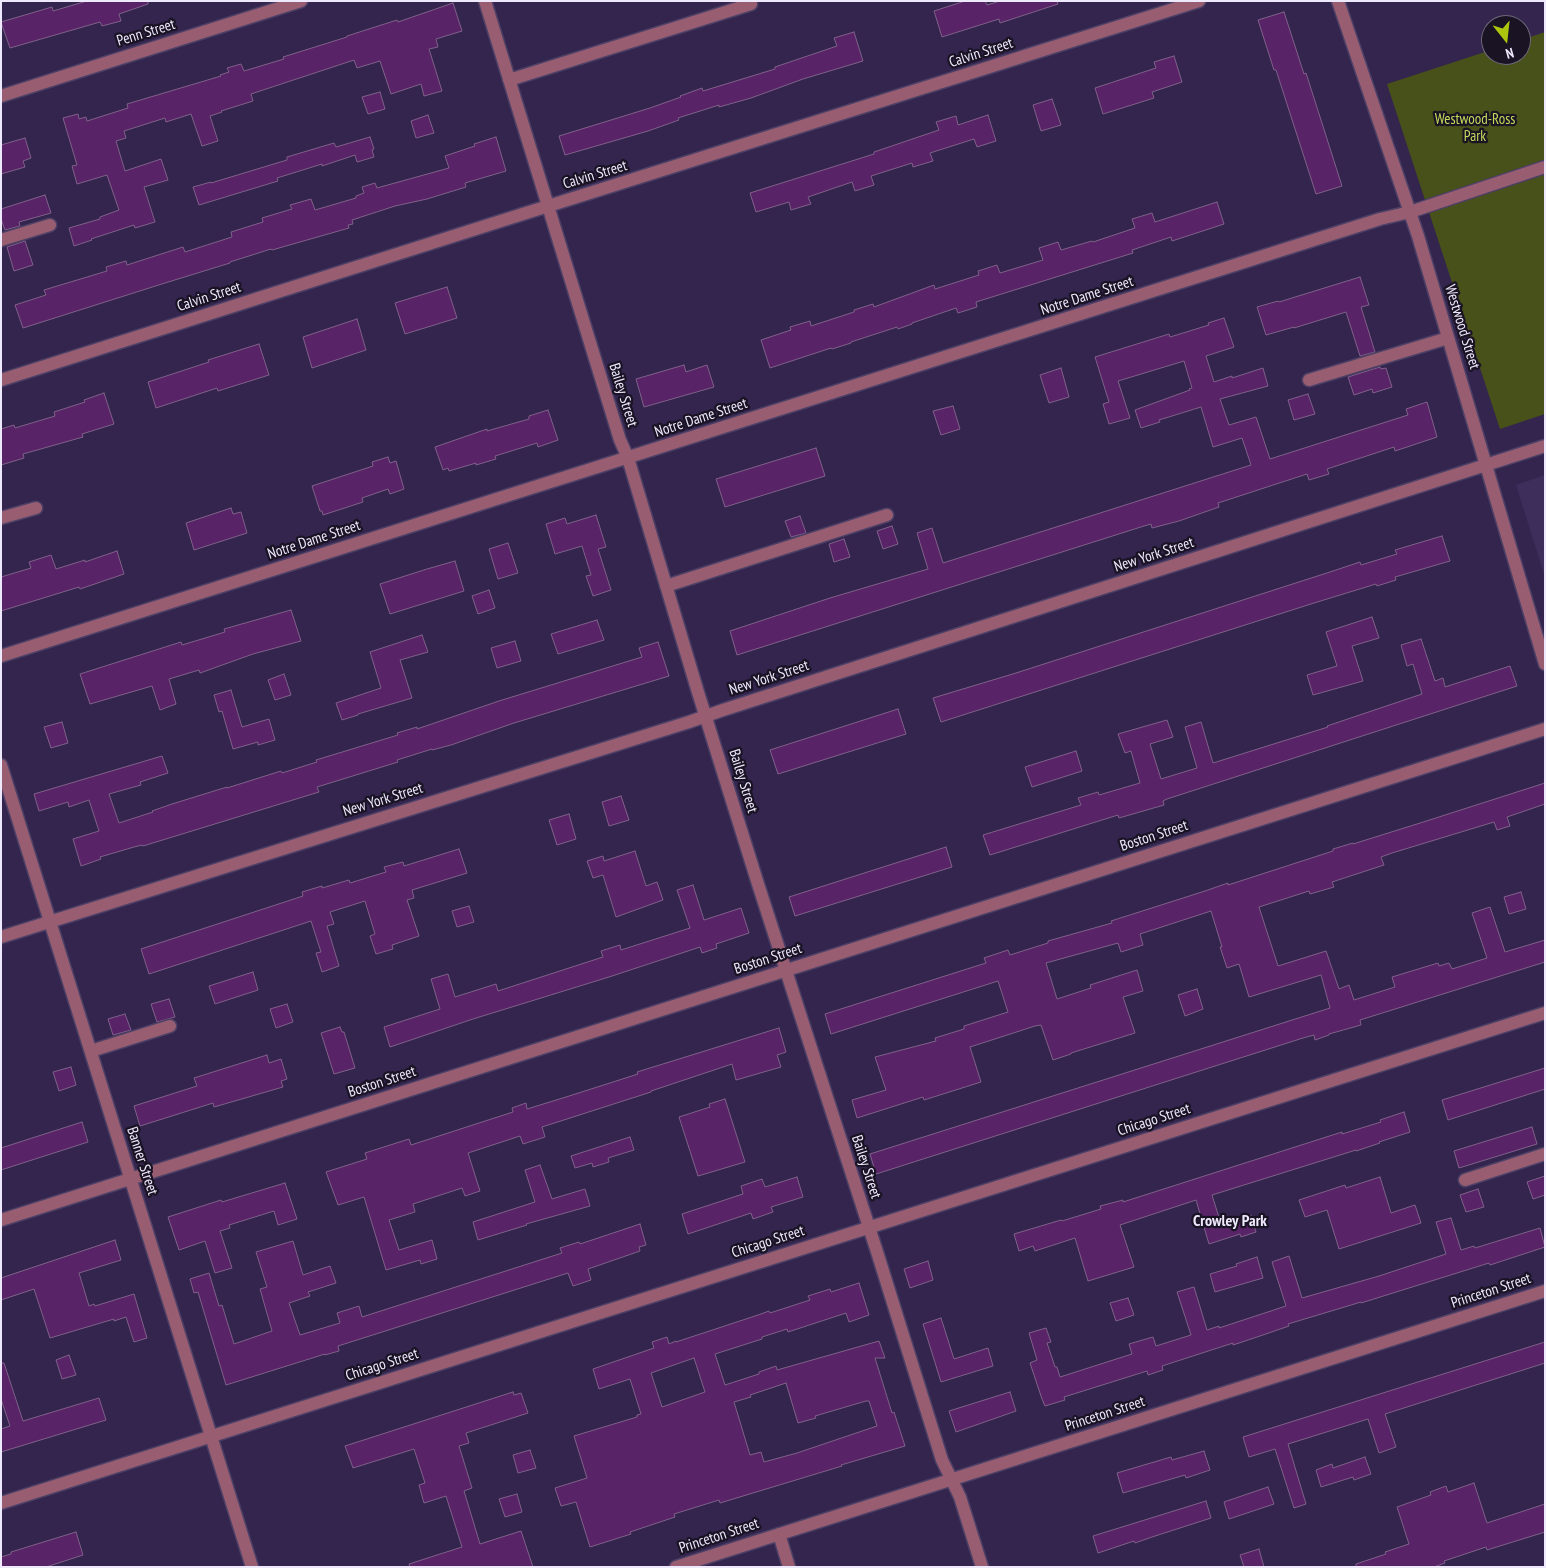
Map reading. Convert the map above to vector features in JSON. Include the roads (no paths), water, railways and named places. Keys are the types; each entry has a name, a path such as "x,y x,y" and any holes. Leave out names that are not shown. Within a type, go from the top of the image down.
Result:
{"street":[{"name":"Penn Street","path":"1,96 301,1"},
{"name":"Bailey Street","path":"485,1 620,440 628,458 705,716 942,1460 960,1497 982,1567"},
{"name":"Calvin Street","path":"1,380 1199,1"},
{"name":"Westwood Street","path":"1338,1 1410,212 1545,664"},
{"path":"510,80 751,4"},
{"name":"Notre Dame Street","path":"1,656 1380,219 1410,212 1545,167"},
{"path":"1,240 50,225"},
{"path":"1309,380 1448,338"},
{"name":"New York Street","path":"1,937 689,722 1545,446"},
{"path":"1,518 36,508"},
{"path":"666,586 887,515"},
{"name":"Boston Street","path":"1,1220 1545,729"},
{"name":"Banner Street","path":"1,765 252,1567"},
{"name":"Chicago Street","path":"1,1503 1545,1013"},
{"path":"91,1051 170,1026"},
{"path":"1465,1180 1545,1154"},
{"name":"Princeton Street","path":"676,1567 1545,1291"},
{"path":"779,1534 789,1567"}],"district":[{"name":"Crowley Park","path":"1230,1221"}],"park label":[{"name":"Westwood-Ross Park","path":"1475,128"}]}
